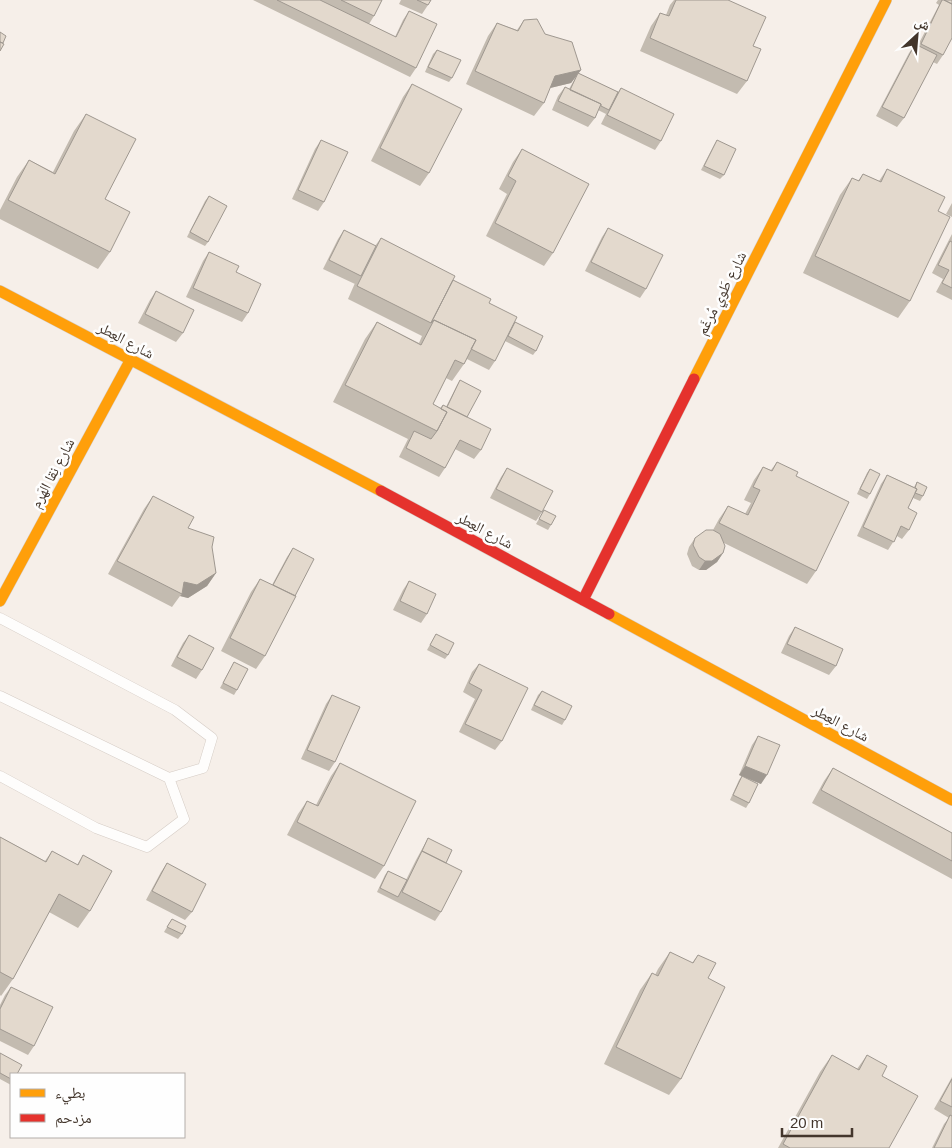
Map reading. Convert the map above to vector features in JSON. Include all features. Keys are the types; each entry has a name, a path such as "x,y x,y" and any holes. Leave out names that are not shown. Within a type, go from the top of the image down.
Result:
{"street":[{"name":"شارع طَوي مُرغَم","path":"583,600 886,0"},
{"name":"شارع العِطر","path":"0,291 583,600 952,800"},
{"name":"شارع نِقا الهَرم","path":"0,601 131,359"}],"lane":[{"path":"0,618 175,710 212,738 203,768 169,778 0,696"},
{"path":"0,776 96,828 147,847 184,818 169,778"}],"building":[{"path":"277,0 320,0 396,37 409,11 437,24 416,68"},
{"path":"341,0 382,0 374,16"},
{"path":"417,0 431,0 428,5"},
{"path":"676,0 728,0 766,17 753,46 761,49 747,81 650,38 660,13 669,16"},
{"path":"942,0 952,4 952,38 943,55 921,44"},
{"path":"944,0 952,0 952,4"},
{"path":"537,19 545,34 572,42 581,70 555,76 544,103 475,71 497,23 518,31 524,20"},
{"path":"0,32 6,36 3,43 0,42"},
{"path":"0,42 4,44 0,51"},
{"path":"915,44 937,55 904,118 882,107"},
{"path":"437,50 461,60 452,78 428,67"},
{"path":"578,73 618,92 609,110 601,106 601,104 570,90"},
{"path":"412,84 462,109 429,173 380,148"},
{"path":"565,87 601,104 595,118 558,101"},
{"path":"621,88 674,114 661,141 607,115"},
{"path":"86,114 136,139 105,199 130,212 110,252 8,200 29,160 55,174"},
{"path":"321,140 348,152 324,202 298,190"},
{"path":"717,140 736,149 724,175 704,166"},
{"path":"522,149 589,184 553,253 495,223 516,181 508,176"},
{"path":"887,169 945,197 938,211 950,217 910,301 815,256 852,178 859,181 863,174 881,182"},
{"path":"209,196 227,206 208,242 190,232"},
{"path":"608,228 663,255 646,289 591,262"},
{"path":"344,230 376,246 361,276 329,260"},
{"path":"381,238 455,276 431,323 357,286"},
{"path":"950,241 952,242 952,288 942,283 949,270 938,265"},
{"path":"209,252 239,266 236,272 261,284 248,313 193,288"},
{"path":"453,280 491,299 489,303 517,317 495,361 471,349 476,340 434,320 431,323"},
{"path":"156,291 194,310 183,333 145,314"},
{"path":"434,320 476,340 464,364 455,360 433,404 447,412 437,431 345,385 377,322 421,345"},
{"path":"515,322 543,336 536,351 508,336"},
{"path":"460,380 481,391 467,417 447,407"},
{"path":"443,405 491,429 481,450 460,440 445,468 406,448 414,431 431,439 447,412 441,409"},
{"path":"777,462 798,472 796,476 849,502 816,571 719,523 728,506 748,515 760,490 753,487 763,467 772,471"},
{"path":"507,468 553,491 542,512 496,489"},
{"path":"870,469 880,474 870,494 860,489"},
{"path":"887,475 917,489 908,508 917,513 909,530 901,526 894,542 863,527"},
{"path":"917,482 927,487 923,496 915,493"},
{"path":"153,496 194,517 188,528 214,537 212,547 216,573 197,585 184,582 182,594 117,561"},
{"path":"544,510 556,516 551,525 539,519"},
{"path":"706,530 713,530 720,534 725,546 723,553 712,561 705,561 699,557 693,545 695,538"},
{"path":"293,548 314,559 295,596 273,585"},
{"path":"260,579 296,596 265,656 230,638"},
{"path":"409,581 436,594 427,614 400,601"},
{"path":"795,627 843,649 836,666 787,644"},
{"path":"436,634 454,643 448,655 430,645"},
{"path":"189,635 214,648 202,670 177,657"},
{"path":"234,662 248,669 237,690 223,683"},
{"path":"479,664 528,688 502,741 465,724 482,690 469,683"},
{"path":"542,691 572,706 565,720 534,705"},
{"path":"332,695 360,707 335,762 307,750"},
{"path":"758,736 780,745 767,775 745,766"},
{"path":"340,763 416,801 384,866 297,822 307,801 318,806"},
{"path":"833,768 952,833 952,861 821,790"},
{"path":"742,776 758,784 749,803 733,795"},
{"path":"0,837 46,862 52,851 78,865 83,855 112,871 90,911 59,894 13,979 0,972"},
{"path":"428,838 452,850 446,863 422,851"},
{"path":"422,851 462,871 441,912 402,892"},
{"path":"167,863 206,884 192,912 152,891"},
{"path":"388,871 407,880 398,897 380,888"},
{"path":"172,919 186,926 182,934 167,927"},
{"path":"670,952 693,963 698,955 716,963 708,978 725,987 681,1079 616,1047 652,973 658,976"},
{"path":"11,987 53,1007 34,1046 0,1029 0,1009"},
{"path":"0,1053 22,1065 18,1073 10,1073 10,1078 0,1073"},
{"path":"832,1055 859,1070 867,1055 887,1066 882,1076 918,1096 889,1148 790,1148 783,1144"},
{"path":"952,1079 952,1107 940,1101"},
{"path":"950,1115 952,1116 952,1148 934,1148"}],"traffic: slow":[{"path":"694,379 886,0"},
{"path":"0,291 381,491"},
{"path":"0,601 131,359"},
{"path":"609,614 952,800"}],"traffic: jam":[{"path":"583,600 694,379"},
{"path":"381,491 609,614"}]}
